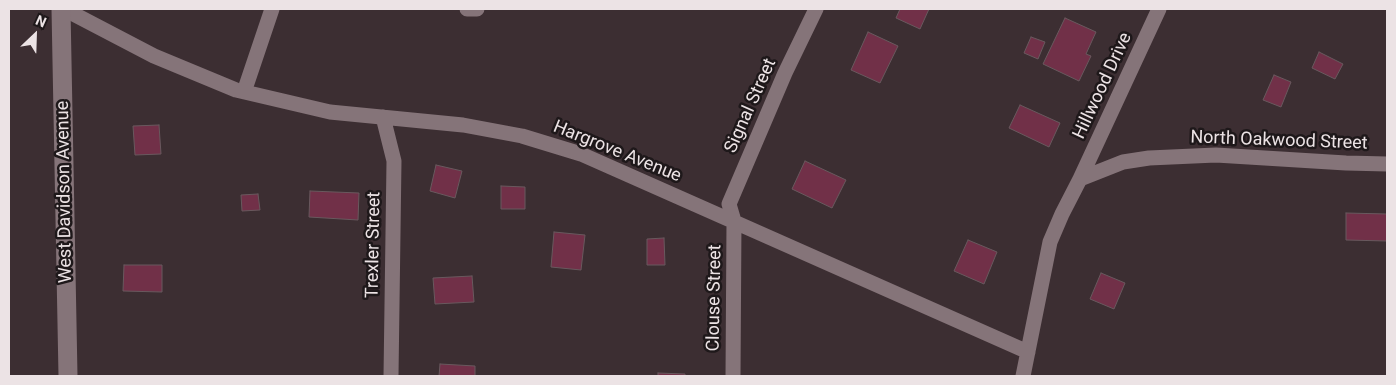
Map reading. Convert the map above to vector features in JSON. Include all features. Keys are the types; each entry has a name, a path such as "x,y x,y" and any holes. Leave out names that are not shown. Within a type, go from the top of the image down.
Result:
{"street":[{"name":"Hargrove Avenue","path":"62,9 154,56 244,92 330,112 463,125 530,139 581,154 1028,352"},
{"name":"West Davidson Avenue","path":"62,9 68,376"},
{"path":"244,92 272,9"},
{"path":"467,9 477,9"},
{"name":"Signal Street","path":"734,221 729,204 785,73 816,9"},
{"name":"Hillwood Drive","path":"1080,179 1159,9"},
{"name":"Trexler Street","path":"383,117 394,162 390,376"},
{"name":"North Oakwood Street","path":"1080,179 1123,162 1216,155 1387,164"},
{"path":"1023,376 1050,242 1080,179"},
{"name":"Clouse Street","path":"732,376 734,221"}],"building":[{"path":"900,9 929,9 920,29 896,18"},
{"path":"1065,18 1096,32 1086,54 1091,56 1079,81 1043,64"},
{"path":"868,32 898,46 880,83 851,70"},
{"path":"1031,37 1045,42 1038,59 1024,53"},
{"path":"1319,52 1343,64 1335,79 1312,68"},
{"path":"1274,75 1291,82 1281,107 1263,100"},
{"path":"1020,105 1060,123 1049,147 1009,128"},
{"path":"159,125 161,154 135,155 133,126"},
{"path":"805,161 846,180 832,208 792,189"},
{"path":"436,165 462,171 455,198 430,191"},
{"path":"501,186 525,187 525,209 501,209"},
{"path":"310,191 359,193 358,220 309,217"},
{"path":"258,194 260,210 242,211 241,195"},
{"path":"1346,213 1387,214 1387,241 1346,240"},
{"path":"554,232 585,235 581,270 551,267"},
{"path":"664,238 665,265 647,265 647,239"},
{"path":"968,240 997,252 984,284 954,271"},
{"path":"124,265 162,265 162,292 123,291"},
{"path":"1101,273 1125,283 1114,309 1090,299"},
{"path":"472,276 474,302 435,304 433,278"},
{"path":"440,364 475,366 475,376 439,376"},
{"path":"658,373 685,374 685,376 658,376"}]}
